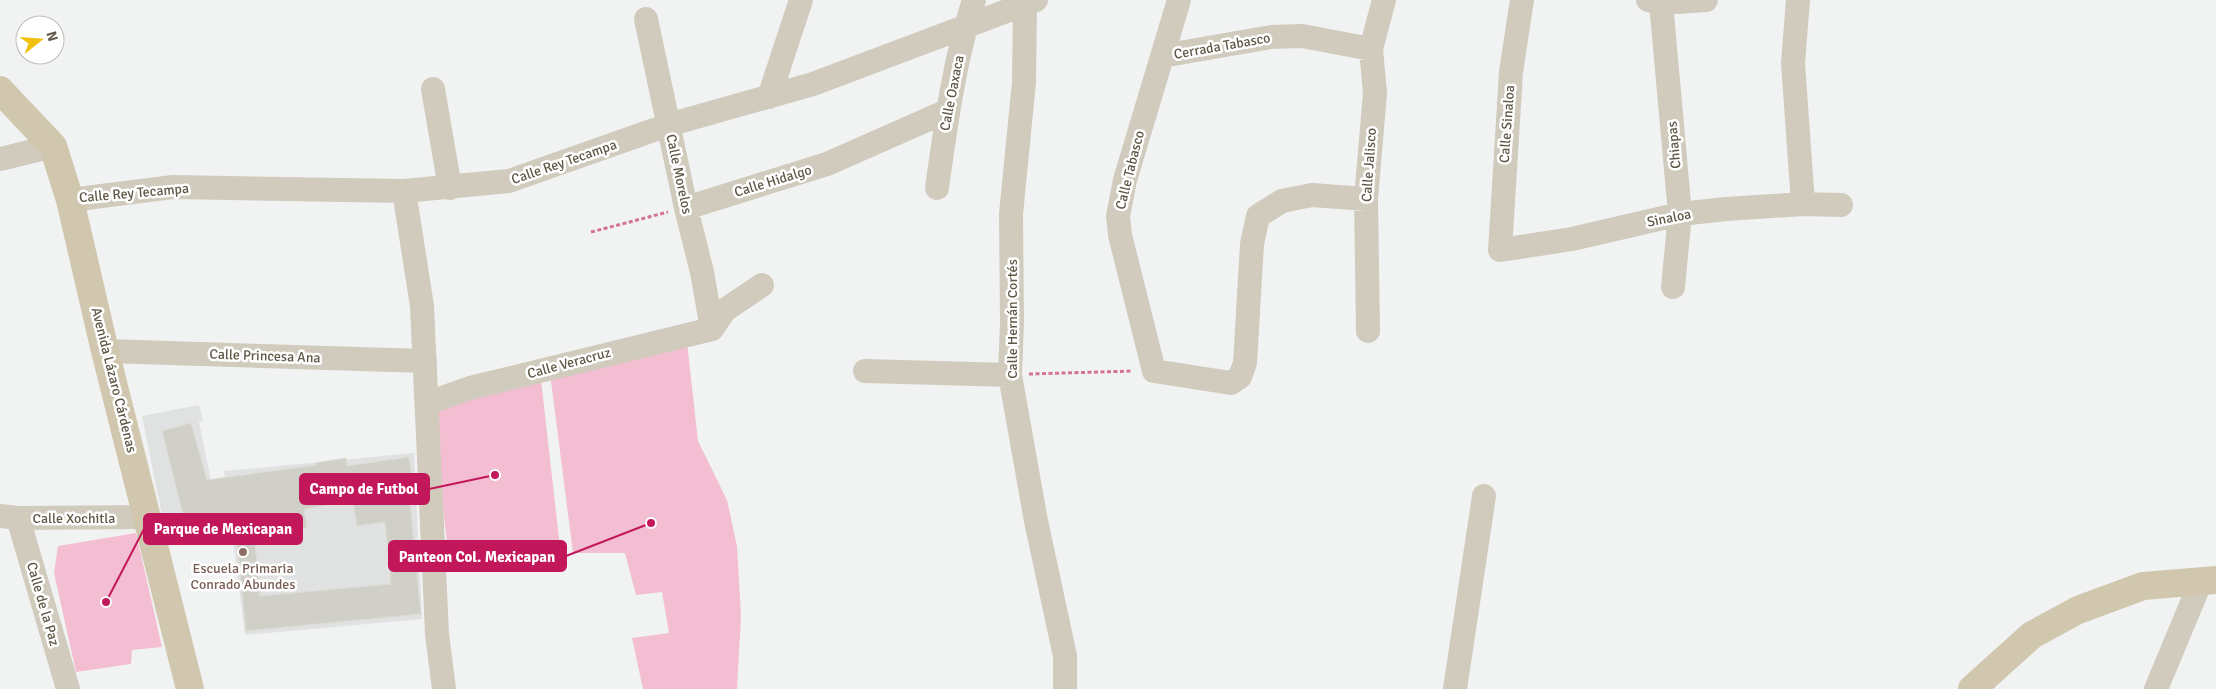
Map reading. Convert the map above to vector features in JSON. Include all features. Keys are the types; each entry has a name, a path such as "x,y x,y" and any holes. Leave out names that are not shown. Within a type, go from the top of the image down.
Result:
{"main road":[{"name":"Avenida Lázaro Cárdenas","path":"0,90 53,146 70,200 105,351 190,689"},
{"path":"1972,689 2032,635 2078,610 2143,586 2208,581"}],"street":[{"path":"769,97 801,0"},
{"name":"Calle Oaxaca","path":"937,188 947,111 965,27 974,0"},
{"name":"Calle Tabasco","path":"1154,371 1120,236 1118,216 1125,180 1179,0"},
{"name":"Calle Jalisco","path":"1368,331 1366,199 1375,93 1371,49 1384,0"},
{"name":"Calle Sinaloa","path":"1500,250 1511,72 1522,0"},
{"path":"1655,2 1706,0"},
{"path":"1798,0 1793,64 1803,204"},
{"name":"Calle Rey Tecampa","path":"70,200 173,187 404,191 509,181 668,125 812,84 1031,2"},
{"name":"Calle Hernán Cortés","path":"1031,2 1011,214 1012,322 1010,375 1036,521 1066,656 1065,689"},
{"name":"Chiapas","path":"1655,2 1680,214 1673,287"},
{"name":"Calle Morelos","path":"646,18 686,208 702,272 712,328"},
{"name":"Cerrada Tabasco","path":"1162,56 1242,40 1278,36 1302,36 1371,49"},
{"path":"433,89 450,188"},
{"name":"Calle Hidalgo","path":"686,208 827,164 947,111"},
{"path":"0,160 53,146"},
{"path":"404,191 422,306 428,403 437,634 444,689"},
{"path":"1154,371 1230,383 1240,377 1245,363 1252,244 1258,216 1282,201 1312,195 1366,199"},
{"name":"Sinaloa","path":"1500,250 1572,239 1680,214 1803,204 1841,206"},
{"path":"712,328 725,310 762,285"},
{"name":"Calle Veracruz","path":"428,403 507,379 712,328"},
{"name":"Calle Princesa Ana","path":"105,351 425,361"},
{"path":"865,371 1010,375"},
{"path":"1455,689 1484,496"},
{"name":"Calle Xochitla","path":"9,517 148,517"},
{"name":"Calle de la Paz","path":"9,517 68,689"},
{"path":"2156,689 2208,581"}],"path":[{"path":"591,232 686,208"},
{"path":"1010,375 1154,371"}],"shaded area":[{"path":"687,342 698,441 727,500 737,546 741,616 737,689 643,689 632,638 669,633 662,592 636,595 625,553 573,553 550,373"},
{"path":"541,380 561,556 450,569 430,393"},
{"path":"199,405 203,421 199,422 220,524 166,535 142,416"},
{"path":"414,453 422,619 245,635 224,471"},
{"path":"136,533 162,647 132,650 131,664 76,672 54,573 58,546"}],"building":[{"path":"191,423 207,480 316,465 315,463 346,458 347,466 409,457 414,493 409,493 421,614 246,631 235,521 187,531 162,431","holes":["353,501 357,526 385,522 391,584 260,596 254,534 307,528 304,509"]}],"place":[{"name":"Campo de Futbol","path":"495,475"},
{"name":"Panteon Col. Mexicapan","path":"651,523"},
{"name":"Escuela Primaria Conrado Abundes","path":"243,552"},
{"name":"Parque de Mexicapan","path":"106,602"}]}
